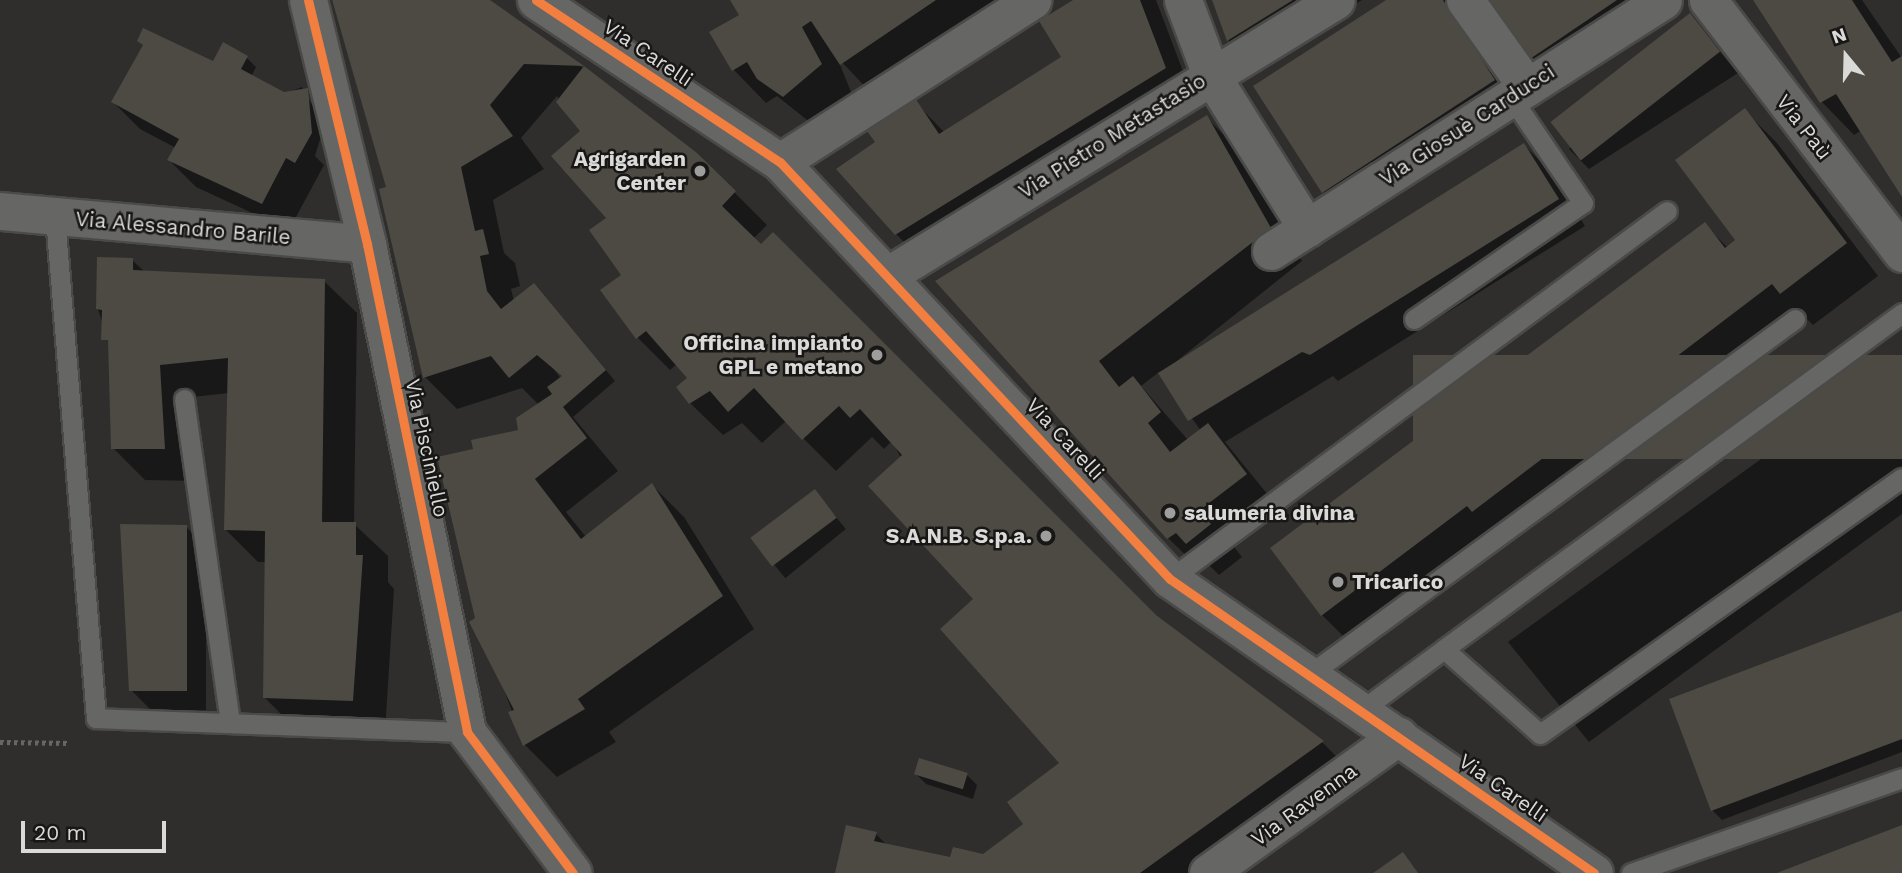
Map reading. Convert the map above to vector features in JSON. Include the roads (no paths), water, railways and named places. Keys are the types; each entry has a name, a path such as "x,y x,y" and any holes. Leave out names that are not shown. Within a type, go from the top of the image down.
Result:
{"street":[{"name":"Via Pisciniello","path":"308,0 367,244 467,732 573,873"},
{"name":"Via Carelli","path":"536,0 779,162 890,274 1170,579 1363,709 1594,873"},
{"path":"779,162 1032,0"},
{"path":"1183,0 1211,75 1307,228"},
{"name":"Via Pietro Metastasio","path":"890,274 1336,0"},
{"path":"1465,0 1519,92"},
{"name":"Via Giosuè Carducci","path":"1271,251 1663,0"},
{"name":"Via Paù","path":"1707,0 1902,253"},
{"name":"Via Alessandro Barile","path":"0,211 367,244"},
{"name":"Via Ravenna","path":"1208,873 1399,736"}],"lane":[{"path":"1414,319 1583,203 1519,92"},
{"path":"1170,579 1667,211"},
{"path":"55,217 96,718 467,732"},
{"path":"1363,709 1902,313"},
{"path":"1310,674 1795,319"},
{"path":"184,399 230,723"},
{"path":"1444,649 1540,734 1902,478"},
{"path":"1631,873 1902,778"}],"place":[{"name":"Agrigarden Center","path":"700,171"},
{"name":"Officina impianto GPL e metano","path":"877,355"},
{"name":"salumeria divina","path":"1170,513"},
{"name":"S.A.N.B. S.p.a.","path":"1046,536"},
{"name":"Tricarico","path":"1338,582"}]}
